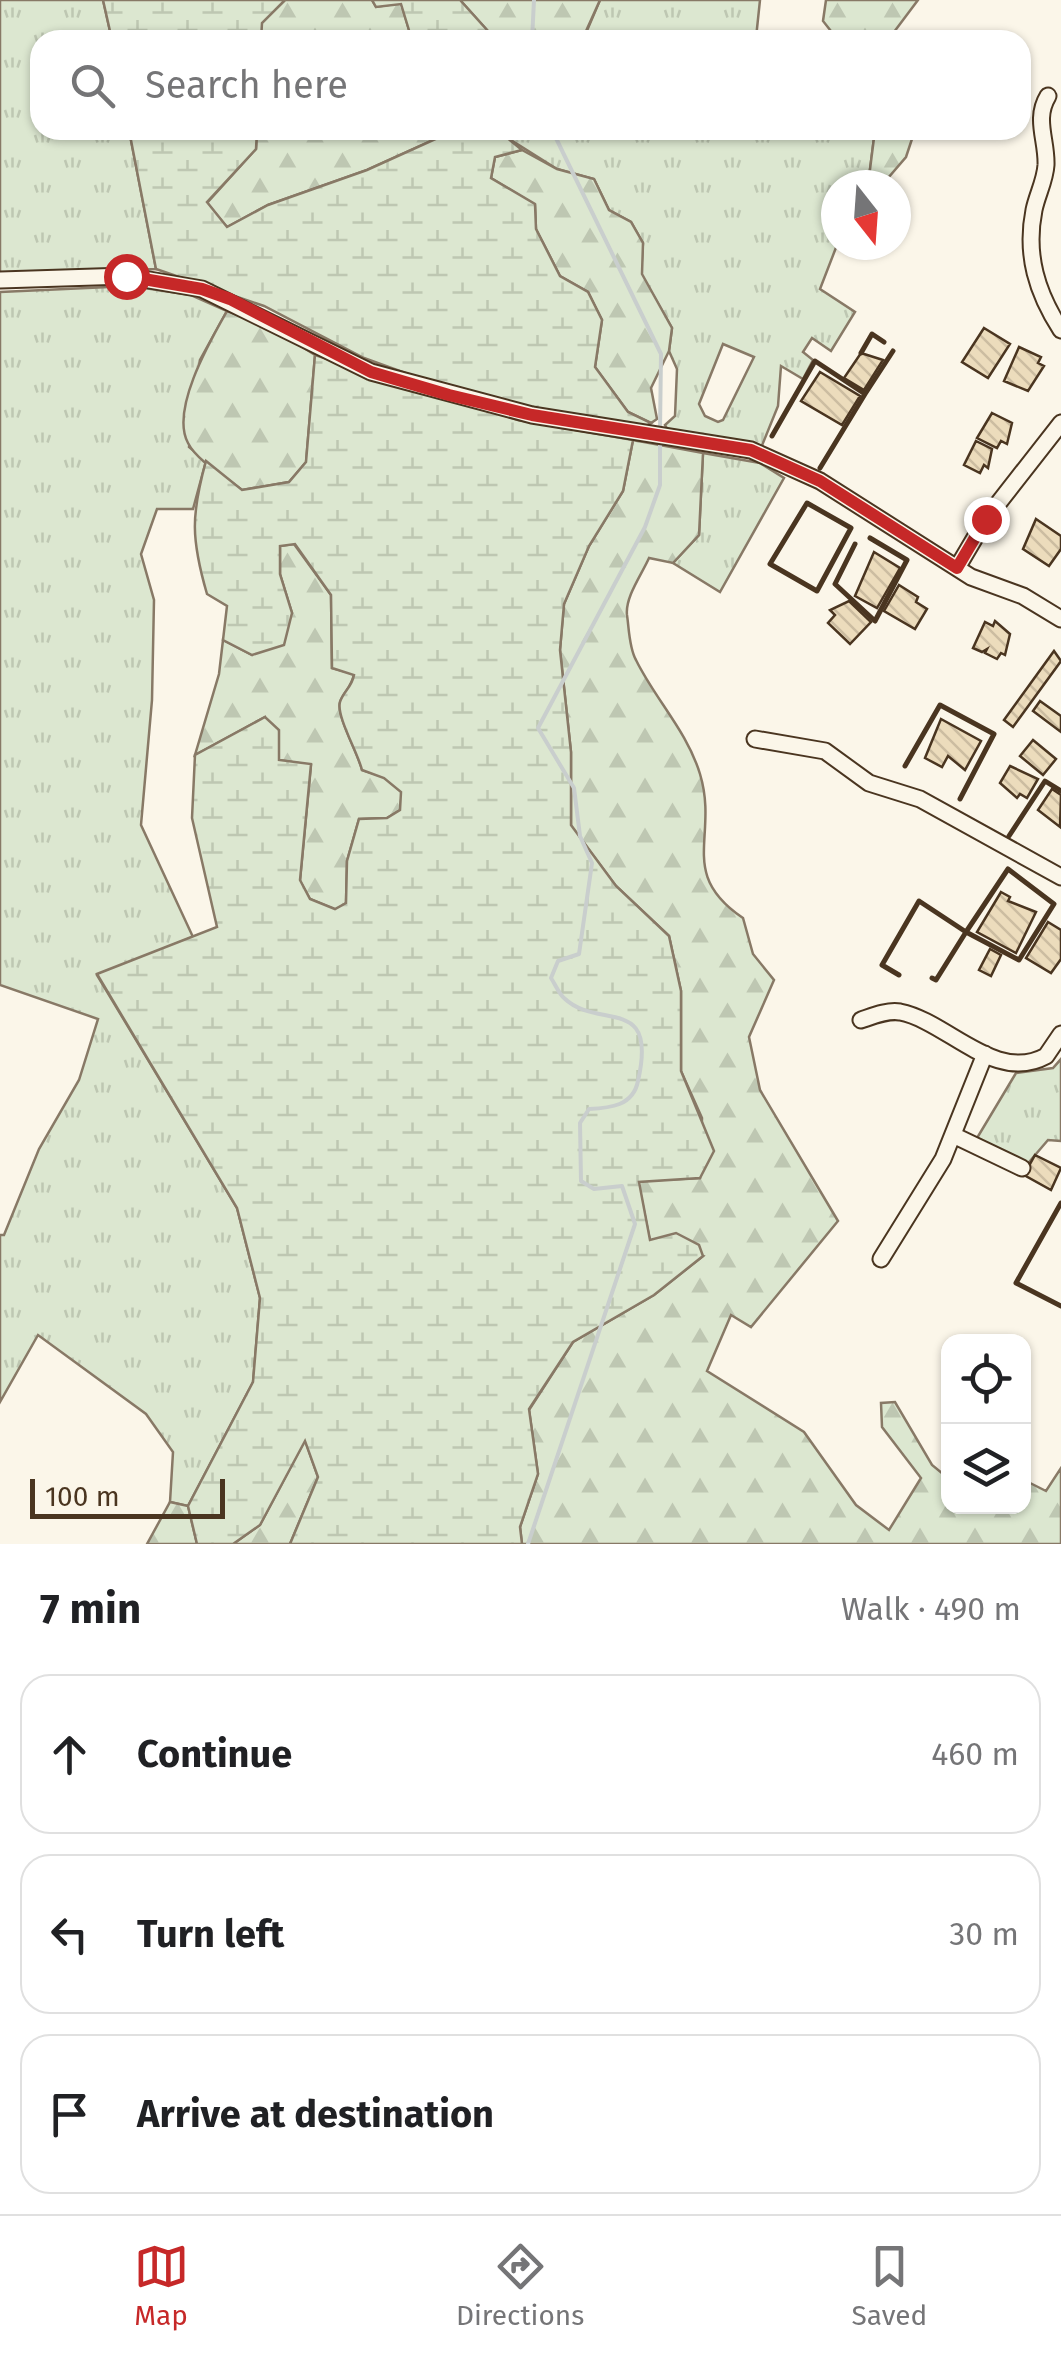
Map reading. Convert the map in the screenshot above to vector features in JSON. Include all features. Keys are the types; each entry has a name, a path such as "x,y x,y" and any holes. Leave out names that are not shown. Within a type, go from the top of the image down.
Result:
{"street":[{"path":"1048,96 1040,118 1046,174 1034,209 1030,250 1040,291 1061,330"},
{"path":"0,280 126,276 202,289 371,372 532,415 751,450 820,481 957,568 1061,619"},
{"path":"957,568 986,519 1061,423"},
{"path":"754,739 826,751 869,783 920,798 1061,877"},
{"path":"862,1020 899,1012 985,1054 1017,1062 1037,1060 1061,1034"},
{"path":"881,1259 917,1206 953,1135 985,1054"},
{"path":"953,1135 1022,1168"}],"green space":[{"path":"0,0 103,0 110,30 30,30 30,140 131,140 156,269 0,276"},
{"path":"103,0 285,0 262,23 262,30 110,30"},
{"path":"285,0 372,0 376,7 401,3 409,30 261,30 261,23"},
{"path":"372,0 460,0 487,30 409,30 401,4 376,7"},
{"path":"460,0 600,0 586,30 487,30"},
{"path":"600,0 760,0 757,30 587,30"},
{"path":"826,0 918,0 896,30 830,30 823,21"},
{"path":"131,140 256,140 256,149 207,202 227,227 268,205 367,170 433,140 510,140 522,150 495,157 491,178 535,204 536,229 560,276 588,292 602,320 595,367 628,412 651,423 644,427 539,410 419,378 364,358 264,306 156,269"},
{"path":"256,140 433,140 367,170 268,205 227,227 207,203 256,149"},
{"path":"511,140 874,140 870,170 821,170 821,260 831,260 820,289 855,312 831,351 812,338 803,352 813,360 803,379 781,366 778,406 761,448 669,432 665,425 675,416 677,369 669,351 672,328 641,274 643,243 631,222 609,210 594,179 557,169","holes":["723,344 754,357 723,420 718,422 705,416 699,404"]},
{"path":"874,140 912,140 906,157 895,170 870,170"},
{"path":"522,150 557,169 594,179 609,210 631,222 643,243 642,274 672,328 669,351 651,388 657,419 651,423 628,412 595,367 602,320 588,292 560,276 536,229 535,205 491,178 495,157"},
{"path":"131,286 191,295 227,311 200,360 189,447 206,461 193,509 157,509 141,554 154,600 152,700 141,825 193,937 97,975 237,1208 260,1298 253,1382 188,1506 170,1502 173,1452 146,1414 38,1335 0,1402 0,1235 4,1235 39,1149 79,1080 98,1019 0,985 0,292"},
{"path":"227,311 272,328 315,355 306,462 289,482 242,490 205,462 188,443 184,413 188,395 202,357"},
{"path":"315,355 518,420 633,440 623,491 589,546 564,604 560,650 571,752 571,825 616,886 669,936 681,991 681,1071 714,1151 700,1178 639,1182 650,1240 676,1233 699,1245 703,1256 654,1295 573,1342 529,1409 538,1474 520,1527 522,1544 290,1544 318,1477 305,1441 260,1525 233,1544 197,1544 188,1506 253,1382 260,1298 237,1208 97,974 217,927 192,818 195,755 265,717 279,730 279,760 311,764 300,880 310,899 335,909 346,903 347,861 359,819 387,818 400,810 401,792 384,778 362,770 344,725 340,702 354,675 332,668 331,595 295,544 280,546 280,574 292,613 284,645 252,655 223,640 227,606 207,594 198,558 196,512 206,461 242,490 289,482 306,462"},
{"path":"633,440 703,453 699,535 673,563 649,558 629,601 631,644 700,774 705,796 705,869 711,885 743,918 753,954 774,980 749,1037 760,1090 838,1221 751,1327 731,1315 707,1371 804,1432 856,1505 889,1530 921,1478 882,1427 881,1403 895,1402 932,1465 941,1472 941,1514 1031,1514 1031,1484 1046,1491 1061,1468 1061,1544 522,1544 520,1527 538,1474 529,1410 573,1342 654,1295 703,1256 650,1241 638,1181 700,1178 702,1118 681,1071 681,991 669,936 616,886 571,826 571,752 560,650 564,604 589,546 623,491"},
{"path":"703,453 760,463 784,478 720,592 673,563 699,535"},
{"path":"294,544 331,595 332,668 354,674 340,708 362,770 384,777 402,792 400,810 387,818 359,819 347,861 346,903 336,910 310,899 300,881 311,765 279,760 265,717 195,755 219,674 223,640 252,655 292,613 280,574 280,546"},
{"path":"1061,1059 1061,1141 1048,1140 1018,1175 971,1148 1016,1073 1053,1068"},
{"path":"305,1440 318,1477 290,1544 233,1544 260,1525"},
{"path":"170,1502 188,1506 197,1544 147,1544"}],"building":[{"path":"984,328 1010,344 988,378 962,362"},
{"path":"1019,347 1041,357 1038,363 1044,366 1028,391 1004,381"},
{"path":"861,353 883,360 864,390 844,378"},
{"path":"820,372 860,396 842,425 801,401"},
{"path":"992,413 1012,423 1007,444 1001,441 997,448 977,438"},
{"path":"976,441 992,449 988,468 984,465 980,473 964,465"},
{"path":"1036,519 1061,536 1061,549 1049,566 1023,549"},
{"path":"874,552 900,568 877,608 855,596"},
{"path":"899,585 918,597 916,602 927,609 915,629 884,611"},
{"path":"849,601 871,622 850,644 828,623 835,615 830,610"},
{"path":"995,621 1010,634 1005,655 1001,653 997,659 985,653 987,649 982,652 973,648 985,622 993,626"},
{"path":"1054,651 1061,661 1013,727 1004,720"},
{"path":"1040,701 1061,716 1061,732 1033,711"},
{"path":"941,719 981,741 965,770 948,756 942,767 925,758"},
{"path":"1033,740 1056,759 1043,775 1020,756"},
{"path":"1010,766 1038,779 1027,798 1020,794 1017,798 1000,783"},
{"path":"1052,789 1061,795 1060,827 1038,810"},
{"path":"1001,892 1010,897 1008,901 1036,912 1016,953 977,932"},
{"path":"1048,922 1061,930 1061,959 1051,973 1026,958"},
{"path":"990,949 1001,955 991,976 979,970"},
{"path":"1035,1155 1061,1168 1051,1190 1024,1175"}],"waterway":[{"path":"532,30 534,0"},
{"path":"557,140 661,354 660,430"},
{"path":"528,1544 635,1224 622,1186 594,1189 581,1181 580,1123 589,1109 612,1106 631,1096 642,1054 640,1036 632,1025 578,1007 562,996 551,978 558,961 579,954 592,863 580,836 574,788 538,728 645,527 660,485 660,440"}],"wall":[{"path":"861,353 872,334 884,342"},
{"path":"865,394 893,351"},
{"path":"772,436 815,361 865,394 820,468"},
{"path":"807,503 851,528 817,591 770,564 807,503"},
{"path":"855,544 835,584 875,621 907,560 870,538"},
{"path":"905,766 940,705 994,734 960,799"},
{"path":"1009,836 1045,781 1061,791"},
{"path":"1008,869 1054,904 1019,960 966,932 1008,869"},
{"path":"899,975 882,965 919,901 966,932 936,980 932,978"},
{"path":"1061,1203 1016,1283 1061,1306"}],"route":[{"path":"126,276 202,289 230,299 371,372 449,395 532,415 751,450 820,481 957,568 986,519"}]}
